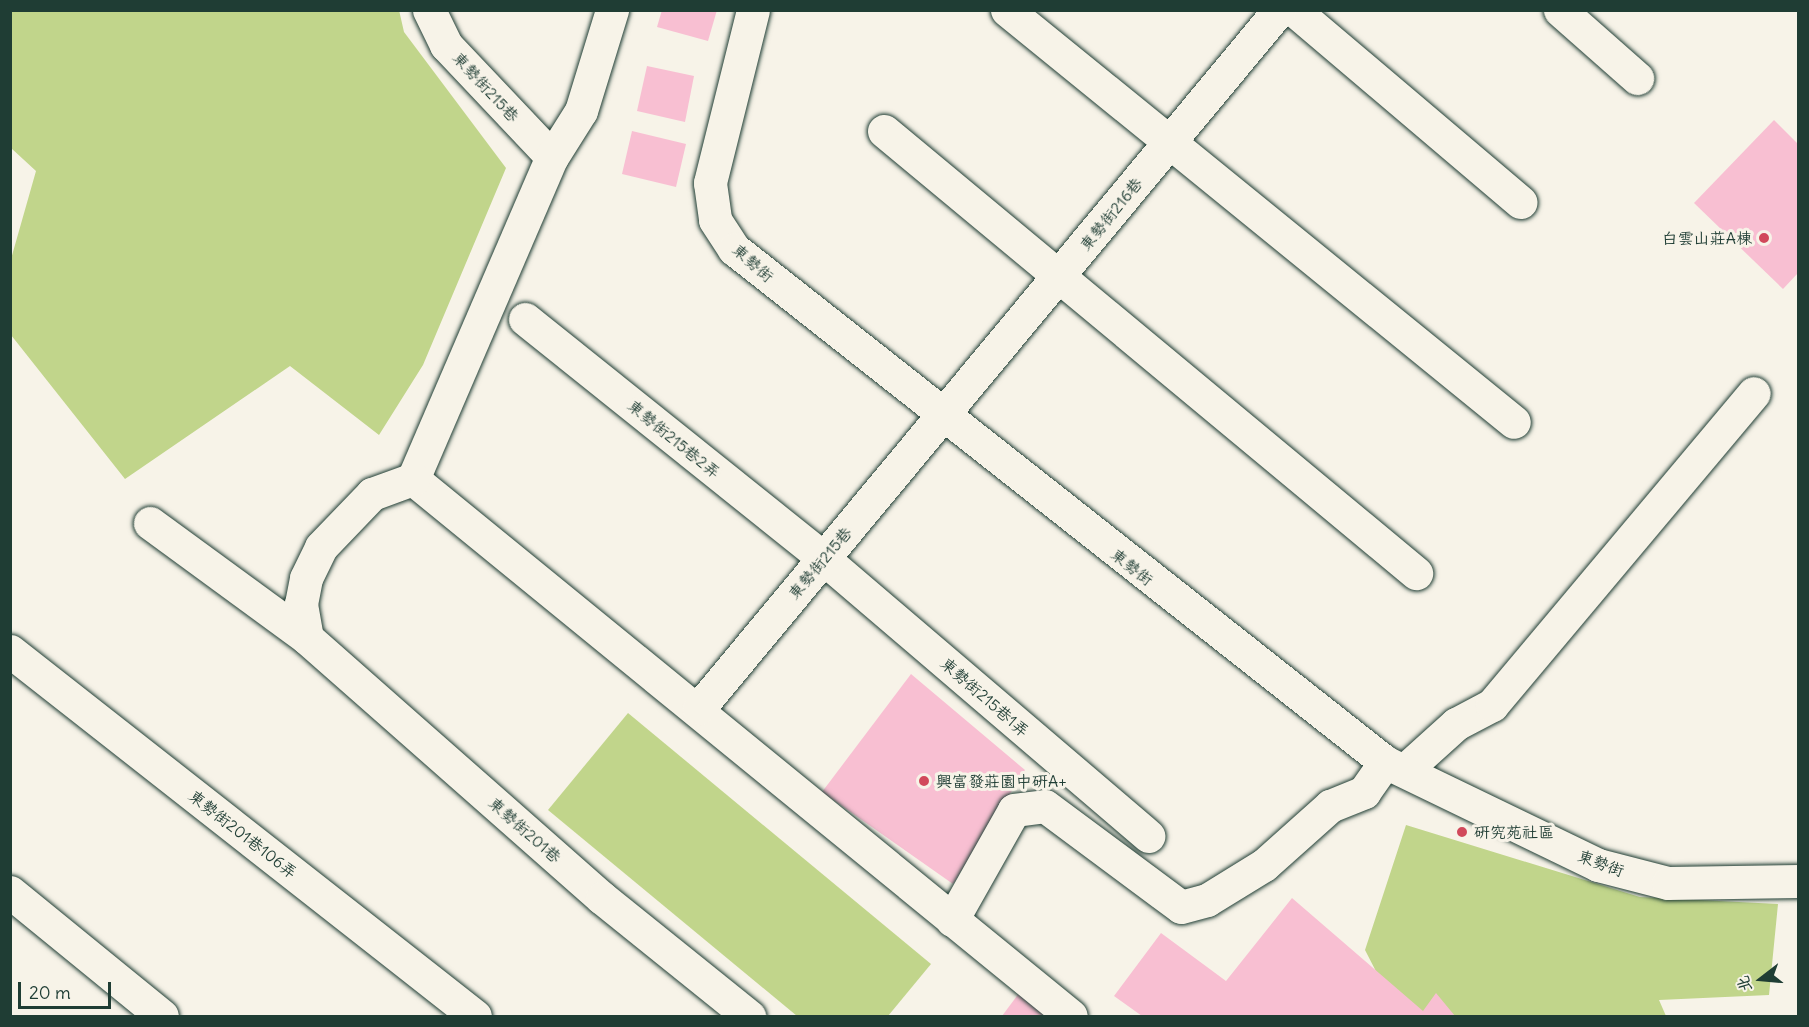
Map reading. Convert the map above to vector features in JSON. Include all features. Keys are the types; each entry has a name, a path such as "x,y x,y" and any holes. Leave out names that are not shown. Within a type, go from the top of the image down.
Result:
{"street":[{"name":"東勢街215巷","path":"429,10 446,45 552,158"},
{"path":"307,638 301,604 306,578 321,547 372,494 413,479 552,158 581,111 612,10"},
{"name":"東勢街","path":"753,10 710,183 715,220 734,249 943,418 1395,766 1598,865 1668,884 1798,881"},
{"path":"1008,10 1514,422"},
{"name":"東勢街216巷","path":"943,418 1279,10"},
{"path":"1294,10 1520,202"},
{"path":"1560,10 1637,78"},
{"path":"884,131 1416,573"},
{"name":"東勢街215巷2弄","path":"525,319 824,558"},
{"path":"952,920 1014,810 1022,807 1045,806 1181,907 1207,900 1264,865 1330,806 1364,792 1395,766 1456,724 1492,705 1754,393"},
{"name":"東勢街215巷","path":"699,708 943,418"},
{"path":"413,479 699,708 1071,1017"},
{"name":"東勢街201巷","path":"150,523 307,638 602,898 749,1017"},
{"name":"東勢街215巷1弄","path":"824,558 1148,836"},
{"name":"東勢街201巷106弄","path":"10,651 475,1017"},
{"path":"10,892 162,1017"}],"green space":[{"path":"399,10 404,32 506,168 423,365 379,435 290,366 125,479 11,335 11,259 36,171 11,148 11,11"},
{"path":"628,713 931,964 888,1016 797,1016 548,810"},
{"path":"1406,825 1640,897 1778,904 1769,995 1659,1000 1666,1016 1399,1016 1365,950"}],"building":[{"path":"662,10 717,10 708,41 657,27"},
{"path":"647,66 694,76 685,122 637,111"},
{"name":"白雲山莊A棟","path":"1774,120 1798,144 1798,273 1783,289 1694,203"},
{"path":"632,131 686,144 676,187 622,174"},
{"name":"興富發莊園中研A+","path":"911,674 1025,770 953,884 822,792"},
{"path":"1292,898 1423,1011 1436,993 1455,1016 1142,1016 1114,996 1161,933 1226,981"},
{"path":"1022,989 1055,1016 1002,1016"}],"place":[{"name":"白雲山莊A棟","path":"1764,238"},
{"name":"興富發莊園中研A+","path":"924,781"},
{"name":"研究苑社區","path":"1462,832"}]}
